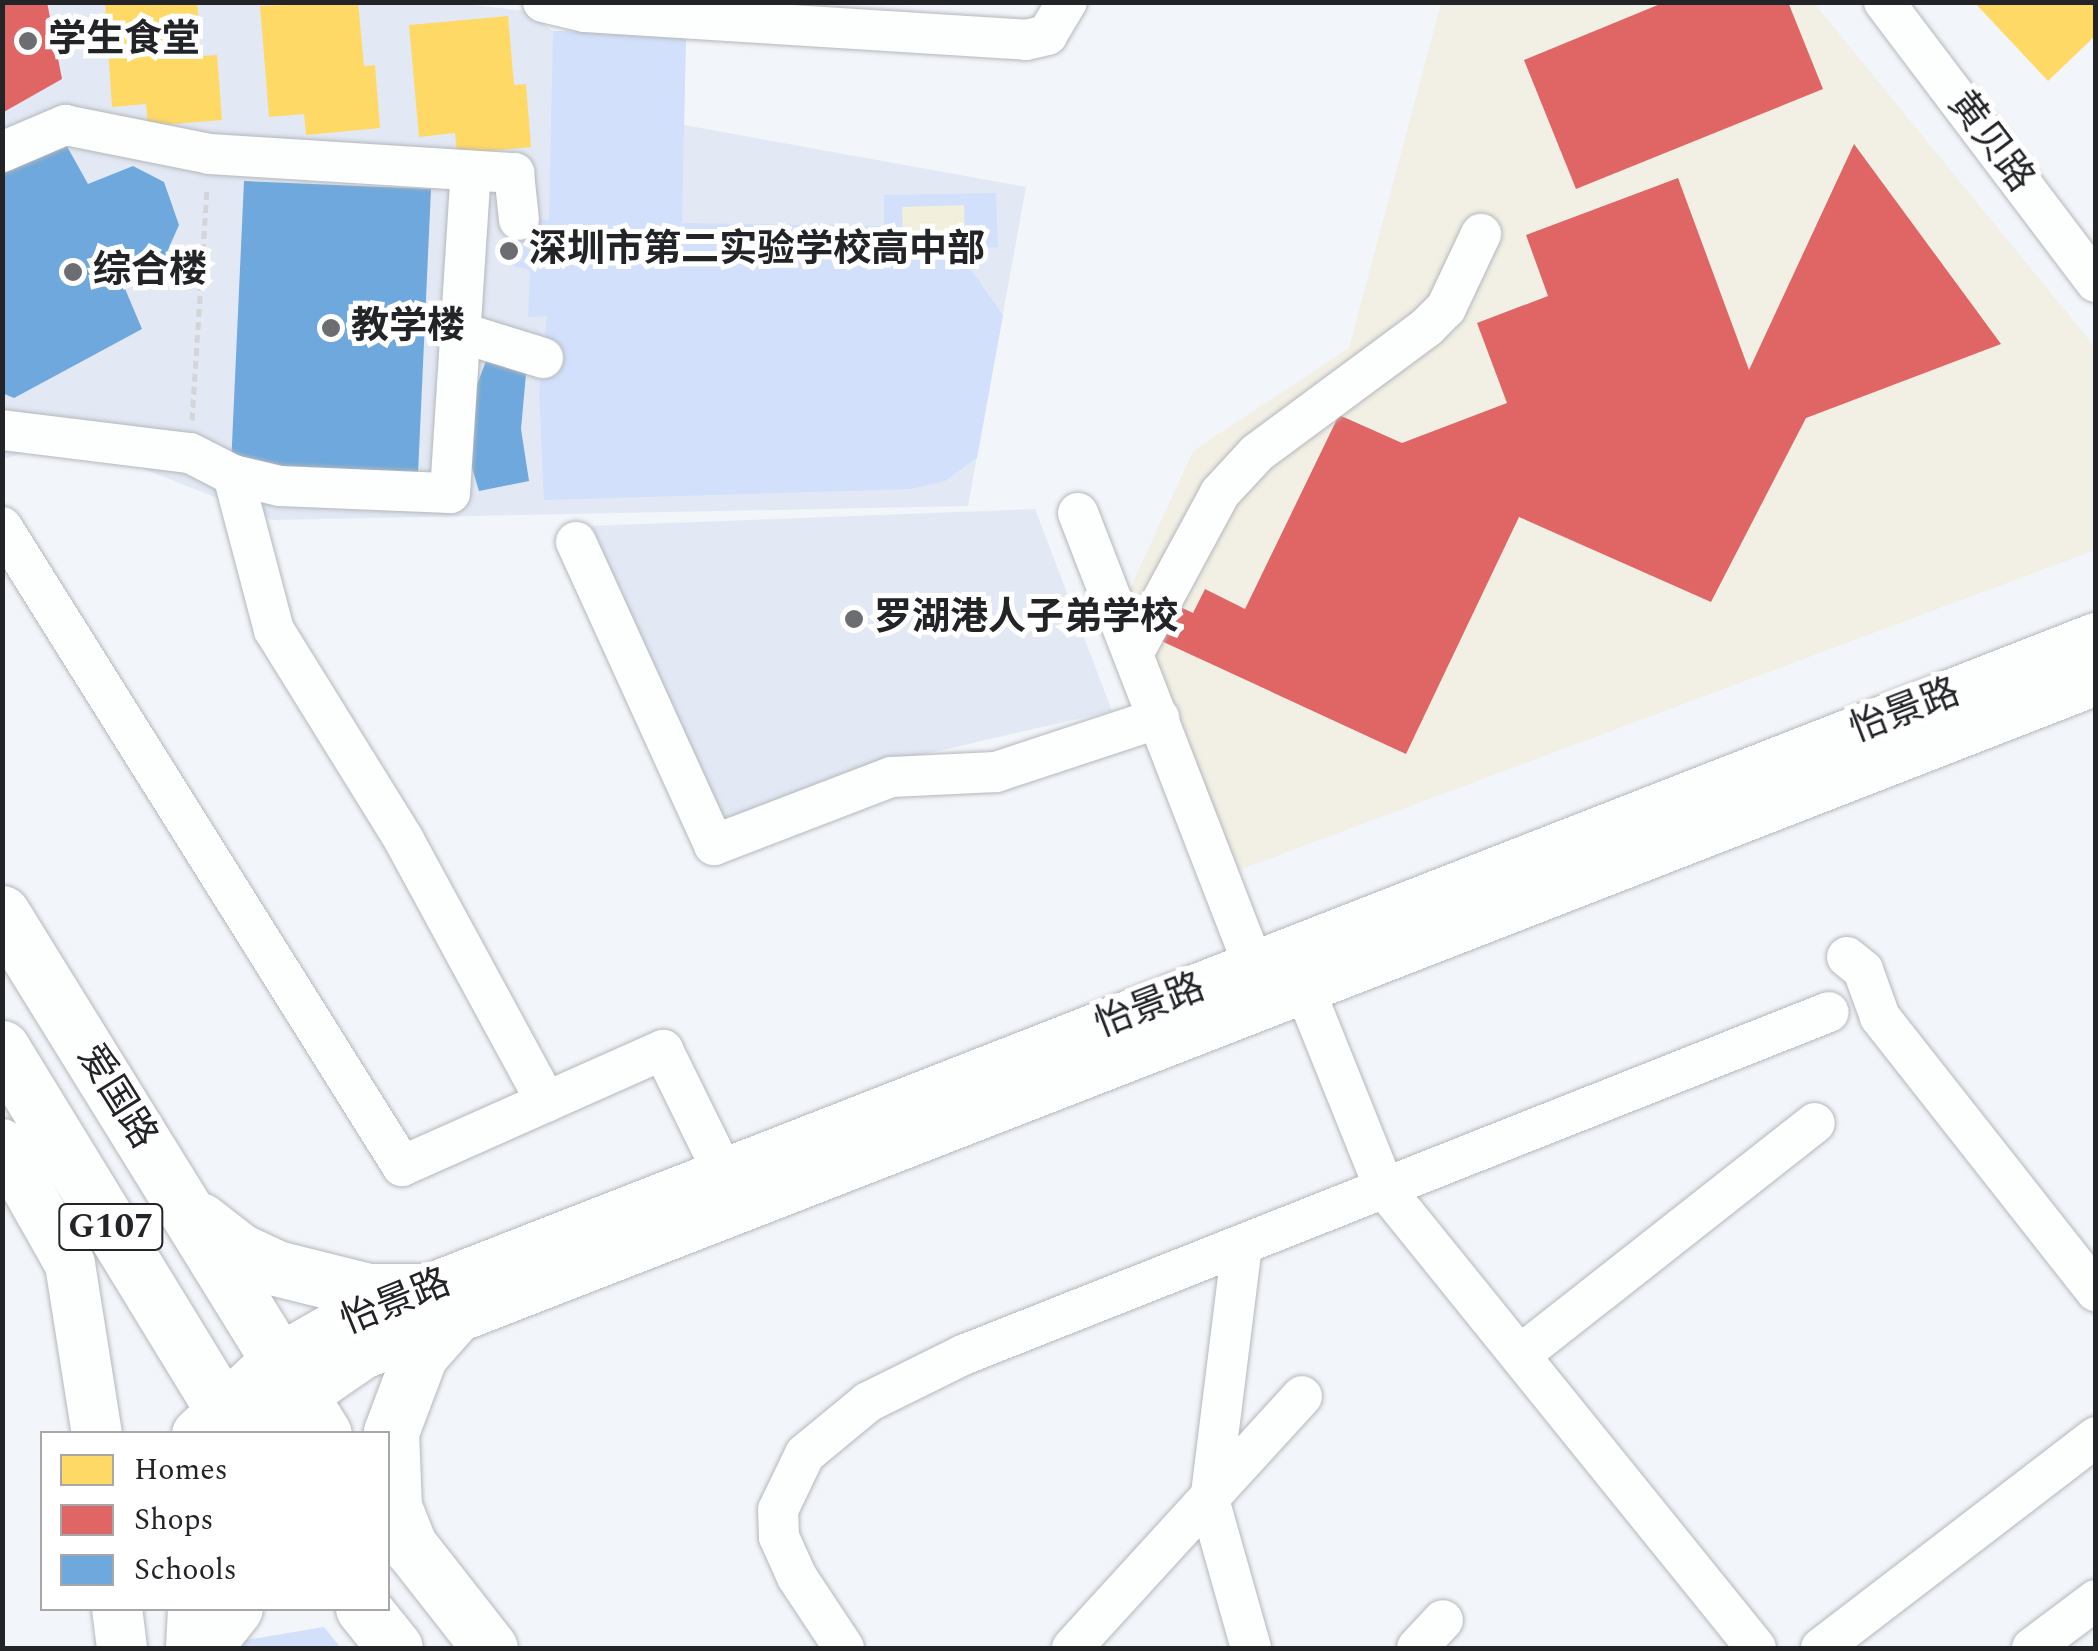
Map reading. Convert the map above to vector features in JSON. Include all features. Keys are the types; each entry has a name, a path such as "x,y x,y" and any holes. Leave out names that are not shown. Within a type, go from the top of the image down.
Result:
{"highway":[{"name":"爱国路","path":"2,914 178,1196 260,1414"},
{"name":"爱国路","path":"2,1048 260,1414"},
{"path":"178,1196 206,1228 276,1268 437,1306 390,1432 394,1507 399,1533 490,1648"},
{"path":"202,1648 232,1611"}],"main road":[{"name":"怡景路","path":"437,1306 724,1174 2096,638"},
{"name":"怡景路","path":"260,1414 329,1329 437,1306 1304,988 2096,680"},
{"path":"2,1144 70,1264 97,1431"},
{"path":"118,1611 124,1648"},
{"path":"124,1648 130,1611"},
{"path":"191,1648 193,1611"}],"street":[{"path":"543,2 585,12 1026,40 1047,34 1067,2"},
{"name":"黄贝路","path":"1884,2 2096,282"},
{"path":"2,152 65,125 210,154 514,173 518,220"},
{"path":"2,430 190,452 233,475 280,486 450,493 471,171"},
{"path":"1134,654 1220,493 1257,453 1427,327 1446,308 1480,234"},
{"path":"460,332 543,358"},
{"path":"233,475 274,630 404,840 546,1102"},
{"path":"1078,513 1254,967"},
{"path":"2,527 402,1166 663,1050 724,1174"},
{"path":"576,542 714,845 891,777 996,772 1159,718"},
{"path":"1847,957 1862,970 1880,1017 2096,1290"},
{"path":"1304,988 1385,1189 1756,1648"},
{"path":"844,1648 779,1537 778,1510 805,1454 839,1421 915,1375 1829,1012"},
{"path":"1520,1355 1815,1122"},
{"path":"1242,1245 1210,1503 1251,1648"},
{"path":"1072,1648 1210,1503 1302,1396"},
{"path":"1822,1648 2096,1438"},
{"path":"2032,1648 2096,1600"}],"path":[{"path":"190,452 210,154"}],"shaded area":[{"name":"深圳市第二实验学校高中部","path":"448,2 526,11 553,31 686,34 684,125 1026,187 968,506 273,520 121,460 34,450 3,459 3,3"},
{"path":"1441,3 1814,3 2095,347 2095,550 1239,870 1125,600 1193,451 1349,348"},
{"path":"553,31 686,34 682,223 884,226 884,195 996,193 998,247 956,249 1003,315 977,458 945,481 910,489 544,500 539,392 547,316 528,317 530,270 502,263 509,220 549,220"},
{"name":"罗湖港人子弟学校","path":"1035,509 1112,711 912,757 723,825 591,526"},
{"path":"324,1627 341,1648 234,1648 234,1642"}],"sand":[{"path":"964,205 965,237 903,239 902,207"}],"building: Homes":[{"path":"105,2 197,2 201,56 217,55 222,120 148,126 146,104 112,107"},
{"path":"358,2 364,66 375,65 380,128 306,135 304,114 269,117 260,6"},
{"path":"1974,2 2096,2 2096,35 2048,81"},
{"path":"508,16 514,85 526,84 531,147 457,154 455,133 419,137 409,25"}],"building: Shops":[{"name":"学生食堂","path":"2,2 47,2 62,79 2,113"},
{"path":"1665,2 1788,2 1823,89 1576,189 1524,60"},
{"path":"1854,144 2001,344 1806,418 1711,602 1519,517 1406,754 1157,639 1174,604 1193,613 1205,589 1245,609 1339,415 1402,443 1507,403 1477,323 1548,296 1526,235 1678,178 1749,370"}],"building: Schools":[{"name":"综合楼","path":"64,141 88,184 133,166 164,182 179,225 163,261 123,284 142,329 14,398 2,393 2,166"},
{"name":"教学楼","path":"244,181 431,189 418,474 231,466"},
{"path":"486,361 526,374 521,429 529,481 479,491 470,461 473,395"}],"place":[{"name":"学生食堂","path":"28,41"},
{"name":"深圳市第二实验学校高中部","path":"509,251"},
{"name":"综合楼","path":"73,272"},
{"name":"教学楼","path":"331,328"},
{"name":"罗湖港人子弟学校","path":"854,619"}]}
